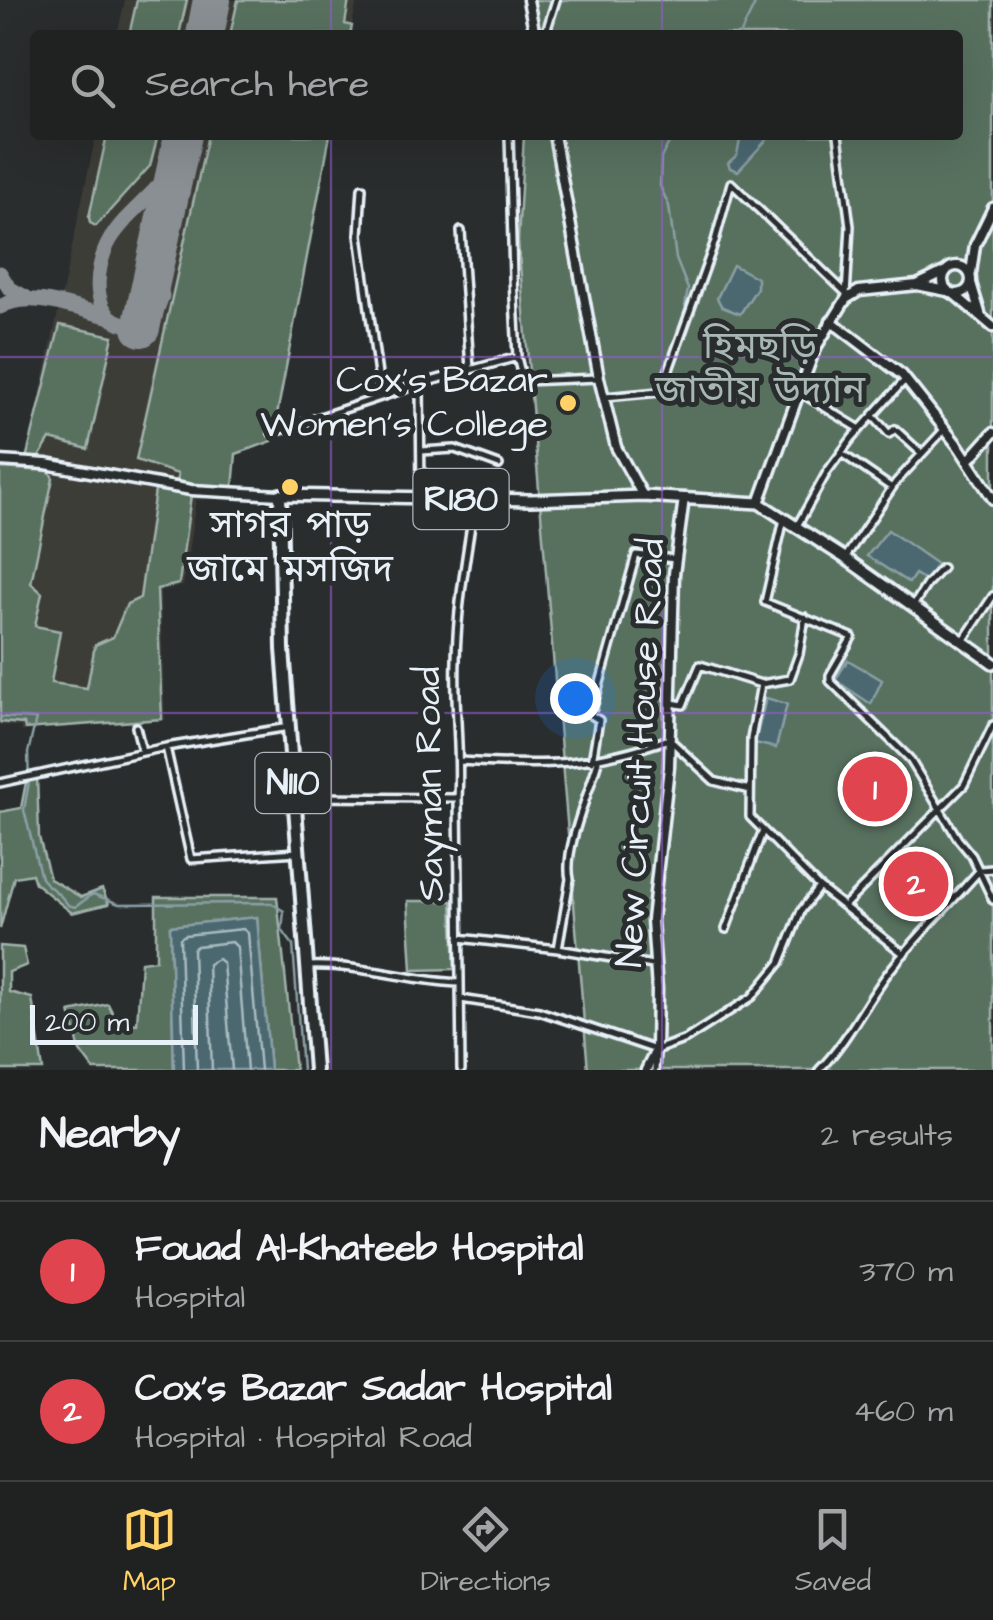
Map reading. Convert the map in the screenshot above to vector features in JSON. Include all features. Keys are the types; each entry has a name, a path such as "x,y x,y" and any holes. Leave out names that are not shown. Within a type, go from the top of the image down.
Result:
{"highway":[{"name":"N110","path":"280,495 288,727 315,1070"}],"main road":[{"name":"R180","path":"280,495 476,499 642,496 759,503 845,558 993,663"}],"street":[{"path":"528,0 534,30"},
{"path":"547,30 556,0"},
{"path":"509,140 517,357 523,381 600,378"},
{"path":"555,140 616,447 642,496"},
{"path":"759,503 815,349 846,296 850,226 839,140"},
{"path":"605,397 662,389 732,183 846,296"},
{"path":"362,188 359,235 381,398"},
{"path":"993,208 974,245 943,279 951,292 993,328"},
{"path":"461,231 470,369"},
{"path":"917,284 951,292 966,290 971,280 974,245"},
{"path":"846,296 917,284 963,267 982,317"},
{"path":"831,320 906,380 993,499"},
{"path":"272,433 517,357"},
{"path":"797,526 842,452 906,380"},
{"path":"420,384 422,498"},
{"path":"801,393 836,411 860,430"},
{"path":"873,416 889,434 895,429 922,454"},
{"path":"845,558 892,488 945,429"},
{"path":"968,461 993,434"},
{"path":"421,451 455,449 499,465"},
{"path":"842,452 892,488"},
{"path":"0,462 46,464 192,490 280,495"},
{"name":"New Circuit House Road","path":"655,1070 655,878 669,767 676,559 684,498"},
{"name":"Sayman Road","path":"460,1070 460,761 455,664 476,499"},
{"path":"784,517 764,598 769,604 852,637 830,681 910,758 980,870 993,900"},
{"path":"558,950 570,880 569,862 595,761 600,720 591,715 636,555 676,559"},
{"path":"913,606 926,584 942,568"},
{"path":"963,641 993,596"},
{"path":"672,703 684,705 699,666 761,684 790,678 806,616"},
{"path":"761,684 751,739 750,817 819,887 904,954"},
{"path":"136,726 142,751"},
{"path":"846,905 964,784 993,726"},
{"path":"0,783 142,751 288,727"},
{"path":"460,761 544,766 595,761 669,739 714,781 750,790"},
{"path":"166,747 192,859 298,852"},
{"path":"294,797 458,798"},
{"path":"726,929 763,830"},
{"path":"820,1070 904,954 980,870 993,869"},
{"path":"460,999 539,1011 656,1050 686,1039 752,996 780,963 801,911 819,887"},
{"path":"459,938 653,964"},
{"path":"307,966 346,967 416,981 460,983"},
{"path":"646,1070 656,1050"}],"shaded area":[{"path":"125,0 357,0 351,30 118,30"},
{"path":"95,140 329,140 272,441 236,454 233,488 208,486 204,500 196,500 183,586 160,591 165,720 21,731 21,727 0,725 0,465 25,466"}],"green space":[{"path":"137,0 187,0 180,30 130,30"},
{"path":"238,0 349,0 345,24 352,26 351,30 231,30"},
{"name":"হিমছড়ি জাতীয় উদ্যান","path":"532,0 993,0 993,1070 588,1070 518,241 524,140 963,140 963,30 530,30"},
{"path":"106,140 157,140 150,166 96,226 89,217"},
{"path":"207,140 329,140 272,441 236,454 233,488 177,483 178,474 136,460"},
{"path":"60,325 113,336 88,449 50,439 39,457 26,459"},
{"path":"0,468 49,471 53,478 31,583 42,593 35,626 60,631 51,683 87,688 95,645 113,637 127,604 140,598 155,490 191,495 179,584 157,589 162,719 25,729 24,724 0,722"},
{"path":"37,775 39,837 50,879 81,897 102,889 109,904 72,913 35,883 32,874 14,877 0,929 0,812 21,808 27,777"},
{"path":"156,897 277,897 295,1070 270,1070 257,917 170,926 174,1070 94,1070 80,1051 70,1012 108,1004 117,1022 137,1024 141,962 156,960"},
{"path":"408,901 452,901 455,969 412,970"},
{"path":"0,946 23,948 27,965 9,972 9,992 32,998 43,1070 0,1070"}],"water":[{"path":"740,140 766,140 738,171 728,163 737,155"},
{"path":"733,265 757,278 757,288 740,314 722,307 717,298"},
{"path":"888,530 937,564 927,581 915,574 909,583 867,556"},
{"path":"848,660 882,680 871,704 835,680"},
{"path":"766,698 787,704 776,748 755,743"},
{"path":"257,917 270,1070 174,1070 170,926"}],"waterway":[{"path":"742,30 757,0"},
{"path":"670,140 661,158 660,186 669,206 676,259 688,289 685,306"},
{"path":"0,717 36,719 28,753 29,782 24,810 41,878 68,905 75,907 93,894 119,904 271,903 284,911 282,930 293,945 302,1070"}],"taxiway":[{"path":"155,265 162,296 155,314 134,325 119,323 109,316 99,293 104,252 178,156"},
{"path":"0,273 9,288 27,298"},
{"path":"0,307 39,300 108,316"}],"runway":[{"path":"206,30 212,0"},
{"path":"141,328 182,140"}],"place":[{"name":"Cox's Bazar Women's College","path":"568,403"},
{"name":"সাগর পাড় জামে মসজিদ","path":"290,487"},
{"name":"Fouad Al-Khateeb Hospital","path":"875,789"},
{"name":"Cox's Bazar Sadar Hospital","path":"916,884"}]}
